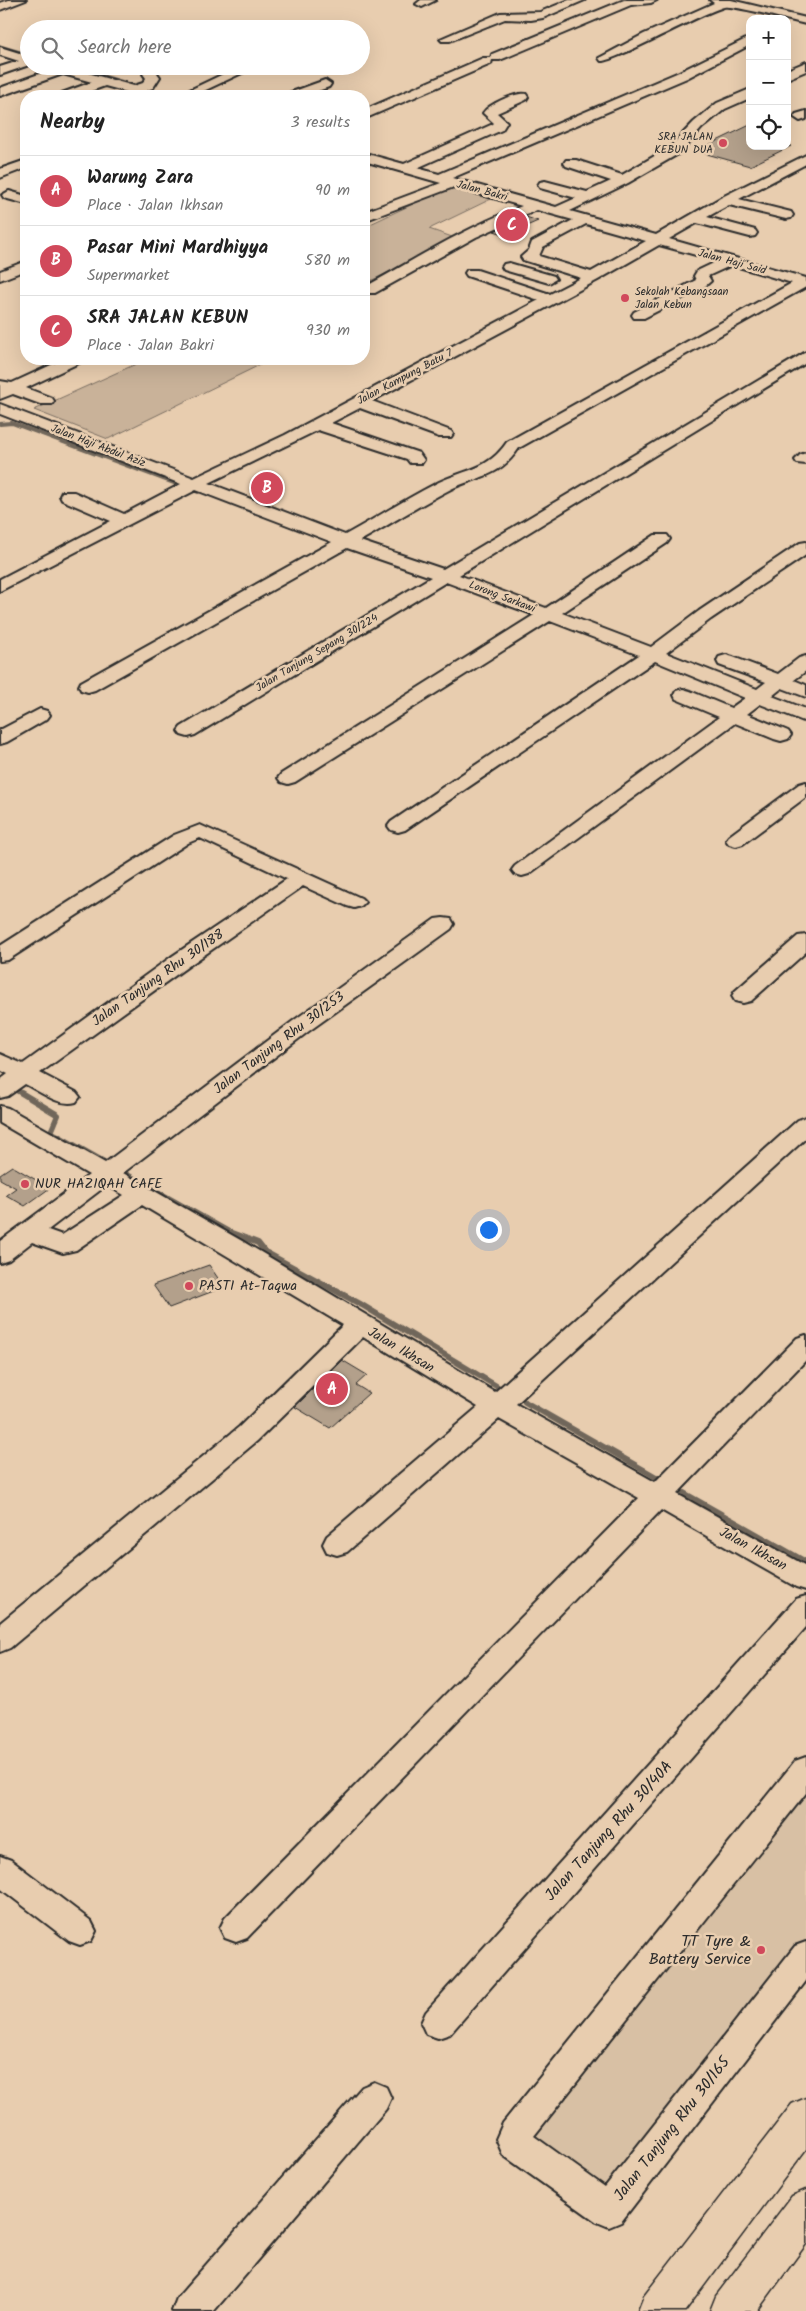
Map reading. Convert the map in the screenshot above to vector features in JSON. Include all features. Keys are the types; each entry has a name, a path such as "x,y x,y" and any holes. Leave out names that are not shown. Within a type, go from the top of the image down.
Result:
{"main road":[{"path":"659,2311 806,2116"},
{"path":"731,2311 806,2210"}],"street":[{"path":"0,7 20,0"},
{"path":"446,39 504,15 530,17 543,15 579,0"},
{"path":"370,112 632,1 651,0"},
{"path":"605,58 719,1 799,19"},
{"path":"729,14 746,7"},
{"path":"438,179 683,75 746,42"},
{"path":"0,51 20,57"},
{"path":"0,71 20,62"},
{"path":"791,73 806,66"},
{"path":"0,92 48,75"},
{"path":"80,75 134,90 149,85 154,77 151,75"},
{"path":"196,90 233,75"},
{"path":"82,90 104,82"},
{"path":"309,90 325,84"},
{"path":"177,90 205,86"},
{"path":"557,212 623,180 675,150 698,125 721,106 746,95"},
{"path":"404,169 498,127 501,122 490,116 489,113 522,97"},
{"name":"Jalan Kampung Batu 7","path":"0,586 123,520 359,402 657,242 726,200 806,159"},
{"name":"Jalan Bakri","path":"370,160 657,242"},
{"path":"571,163 623,180"},
{"path":"0,174 20,166"},
{"path":"370,216 452,183"},
{"path":"545,185 588,197"},
{"path":"9,195 20,198"},
{"path":"726,200 786,215"},
{"path":"370,290 485,228 535,206"},
{"path":"696,218 750,233"},
{"path":"584,220 537,245 536,252 528,257 593,277"},
{"name":"Jalan Haji Said","path":"657,242 787,277 805,277"},
{"path":"640,315 699,284 704,280 701,276 702,274 730,261"},
{"path":"509,266 574,287"},
{"path":"0,276 20,268"},
{"path":"472,273 551,299"},
{"path":"88,686 447,485 482,474 506,458 513,446 805,277"},
{"name":"Jalan Tanjung Sepang 30/224","path":"188,730 806,357"},
{"path":"4,388 61,365"},
{"path":"4,388 46,401"},
{"path":"359,402 445,434"},
{"name":"Jalan Haji Abdul Aziz","path":"0,409 196,484"},
{"path":"317,424 413,456 416,460"},
{"name":"Lorong Sarkawi","path":"196,484 344,541 446,576 653,654 806,716"},
{"path":"68,496 123,520"},
{"path":"288,778 547,615 661,539"},
{"path":"398,826 653,654 705,615 806,547"},
{"path":"726,661 806,692"},
{"path":"522,870 806,662"},
{"path":"683,695 781,735"},
{"path":"0,738 40,715"},
{"path":"736,840 806,788"},
{"path":"0,956 191,833 200,831 354,902"},
{"name":"Jalan Tanjung Rhu 30/188","path":"13,1082 179,962 302,878"},
{"name":"Jalan Tanjung Rhu 30/253","path":"0,1254 301,1026 443,924"},
{"path":"743,996 806,942"},
{"path":"0,1061 13,1082 68,1097"},
{"name":"Jalan Ikhsan","path":"3,1118 112,1170 142,1194 497,1406 666,1486 806,1579"},
{"path":"337,1544 497,1406 806,1125"},
{"path":"29,1232 63,1245 67,1244 142,1194"},
{"path":"0,1640 248,1434 359,1325"},
{"path":"236,1928 806,1344"},
{"name":"Jalan Tanjung Rhu 30/40A","path":"438,2023 797,1622"},
{"name":"Jalan Tanjung Rhu 30/165","path":"806,1770 514,2134 513,2139 515,2143 609,2210 806,1956"},
{"path":"3,1877 80,1931"},
{"path":"190,2311 374,2098"}],"shaded area":[{"path":"449,187 491,199 429,229 458,239 370,281 370,224"},
{"path":"134,365 260,365 108,439 34,410"},
{"path":"806,1782 806,1940 607,2195 524,2135"}],"building":[{"path":"746,127 746,150 783,150 750,166 696,151"},
{"path":"526,217 538,221 506,235 494,231"},
{"name":"NUR HAZIQAH CAFE","path":"12,1166 50,1188 25,1206 6,1195 16,1188 0,1179 0,1174"},
{"name":"PASTI At-Taqwa","path":"209,1265 224,1287 169,1308 153,1285"},
{"path":"342,1360 367,1375 356,1385 369,1393 330,1428 295,1407"}],"waterway":[{"path":"0,46 20,52"},
{"path":"100,75 137,86"},
{"path":"370,154 374,155"},
{"path":"387,159 405,164"},
{"path":"0,424 12,423 179,485"},
{"path":"18,1091 58,1115 51,1132 229,1232 258,1243 265,1252 362,1305 498,1387"},
{"path":"525,1402 665,1482"},
{"path":"675,1488 806,1562"}],"place":[{"name":"SRA JALAN KEBUN DUA","path":"723,143"},
{"name":"SRA JALAN KEBUN","path":"512,225"},
{"name":"Sekolah Kebangsaan Jalan Kebun","path":"625,298"},
{"name":"Pasar Mini Mardhiyya","path":"267,488"},
{"name":"NUR HAZIQAH CAFE","path":"25,1184"},
{"name":"PASTI At-Taqwa","path":"189,1286"},
{"name":"Warung Zara","path":"332,1389"},
{"name":"TT Tyre & Battery Service","path":"761,1950"}]}
